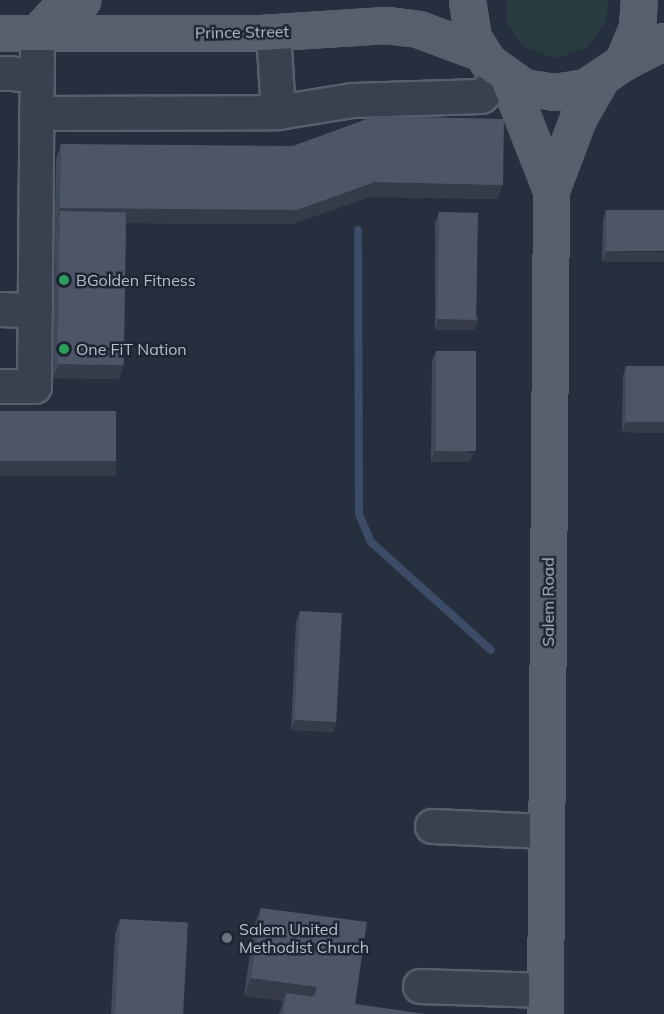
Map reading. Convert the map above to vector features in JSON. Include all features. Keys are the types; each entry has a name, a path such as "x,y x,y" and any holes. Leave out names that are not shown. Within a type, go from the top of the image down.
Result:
{"main road":[{"path":"37,33 59,9 82,0"},
{"path":"467,0 468,22 480,52 505,78 531,89 555,93 586,87 664,41"},
{"name":"Salem Road","path":"545,1002 550,190 578,118 612,70 638,27 639,0"},
{"name":"Prince Street","path":"0,33 273,32 386,25 418,29 480,52"},
{"name":"Salem Road","path":"505,78 550,190"}],"lane":[{"path":"273,32 278,112"},
{"path":"0,386 34,386 37,33"},
{"path":"0,73 36,74"},
{"path":"36,113 278,112 352,100 481,96 505,78"},
{"path":"0,309 34,310"},
{"path":"432,826 546,831"},
{"path":"420,986 545,1002"}],"green space":[{"path":"506,0 607,0 606,22 587,48 556,58 526,48 515,36 507,23"}],"building":[{"path":"375,116 504,119 503,185 375,182 297,210 60,208 61,144 293,146"},
{"path":"606,210 664,210 664,251 606,251"},
{"path":"60,211 126,212 123,365 57,364"},
{"path":"439,212 478,213 476,320 437,319"},
{"path":"436,351 476,351 476,451 436,451"},
{"path":"626,366 664,366 664,422 626,422"},
{"path":"0,411 116,411 116,461 0,461"},
{"path":"300,611 342,613 336,722 294,720"},
{"path":"261,908 367,922 355,1004 425,1014 283,1014 286,993 315,997 317,987 251,978"},
{"path":"120,919 188,923 183,1014 115,1014"}],"waterway":[{"path":"358,230 359,514 371,542 491,650"}],"place":[{"name":"BGolden Fitness","path":"64,280"},
{"name":"One FiT Nation","path":"64,349"},
{"name":"Salem United Methodist Church","path":"227,938"}]}
